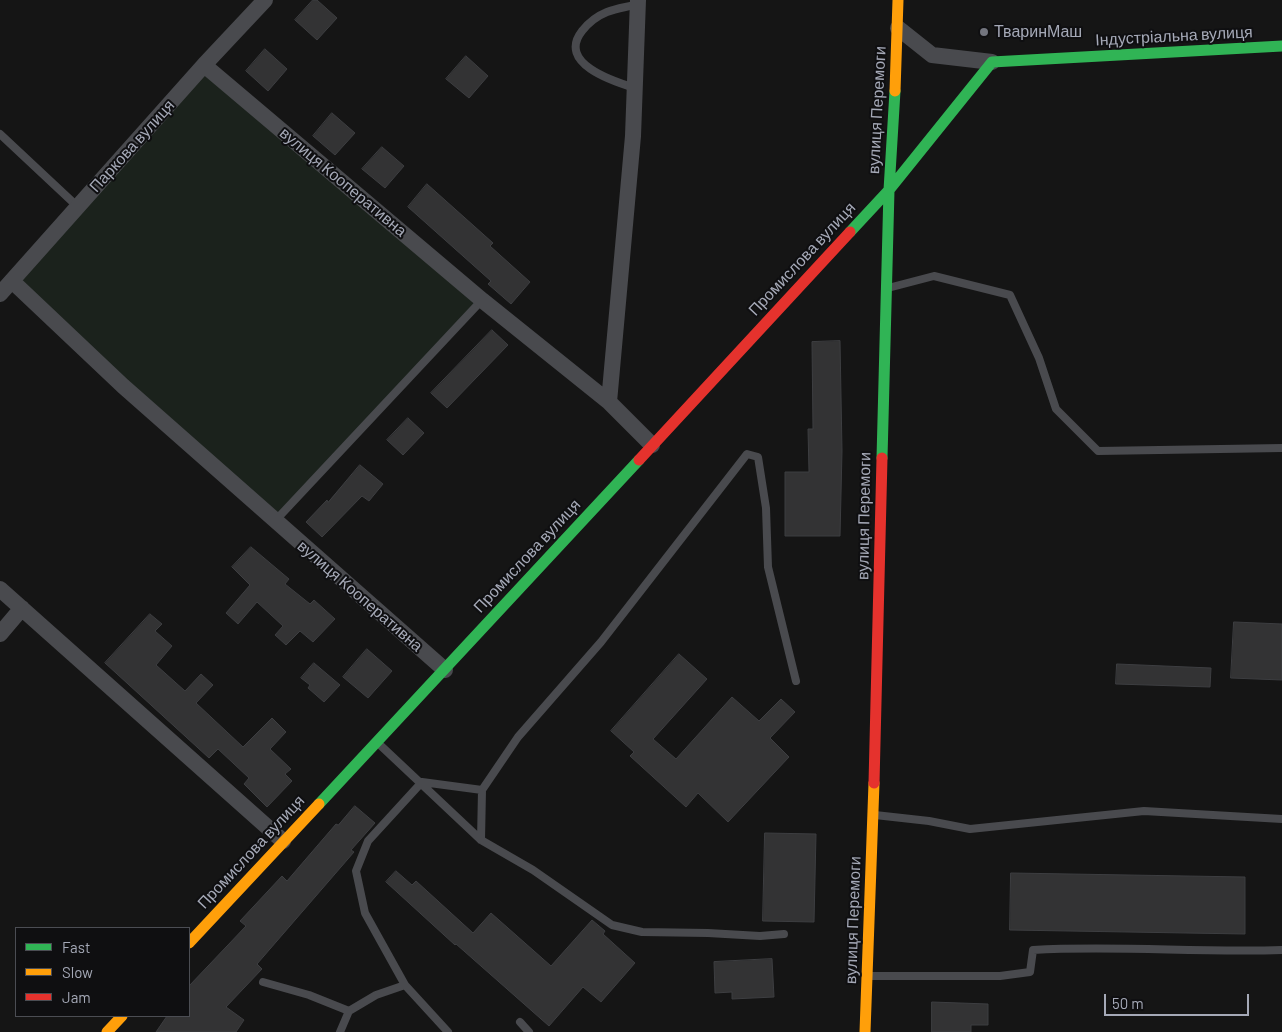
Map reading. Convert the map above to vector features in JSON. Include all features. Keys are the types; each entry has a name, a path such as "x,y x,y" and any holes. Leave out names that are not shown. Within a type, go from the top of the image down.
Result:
{"street":[{"name":"Паркова вулиця","path":"0,294 204,65 265,0"},
{"name":"вулиця Перемоги","path":"865,1032 873,814 888,190 898,0"},
{"path":"609,402 633,136 638,2"},
{"path":"898,28 932,55 992,62"},
{"name":"Індустріальна вулиця","path":"992,62 1282,46"},
{"path":"888,190 992,62"},
{"name":"вулиця Кооперативна","path":"204,65 482,300 609,402 652,445"},
{"name":"Промислова вулиця","path":"190,942 445,670 888,190"},
{"name":"вулиця Кооперативна","path":"12,282 123,386 445,670"},
{"path":"0,589 283,841"},
{"path":"0,634 22,608"},
{"path":"107,1032 121,1017"}],"lane":[{"path":"635,88 613,82 596,73 583,63 576,50 577,37 589,23 608,12 638,2"},
{"path":"0,134 78,207"},
{"path":"886,289 934,276 1010,295 1039,358 1056,408 1098,451 1282,448"},
{"path":"275,521 482,300"},
{"path":"481,840 482,790 518,737 601,642 747,454 758,457 766,508 768,567 796,681"},
{"path":"377,742 422,782 481,840 533,870 612,925 642,932 760,936 784,934"},
{"path":"422,782 482,790"},
{"path":"422,782 368,841 356,871 365,913 406,985 448,1032"},
{"path":"873,814 929,821 970,829 1144,811 1282,819"},
{"path":"868,976 1007,975 1030,972 1033,950 1226,952 1282,950"},
{"path":"263,982 309,995 349,1011"},
{"path":"340,1032 349,1011 376,995 406,985"},
{"path":"520,1022 529,1032"},
{"path":"435,1032 442,1026"}],"shaded area":[{"path":"204,65 482,300 275,521 12,281"}],"building":[{"path":"313,0 317,0 337,18 317,40 295,20"},
{"path":"265,49 287,69 268,91 246,71"},
{"path":"466,56 488,76 469,98 446,79"},
{"path":"332,113 355,133 335,155 313,136"},
{"path":"382,147 404,166 385,188 362,169"},
{"path":"427,184 493,243 490,246 530,282 511,304 488,284 491,281 408,207"},
{"path":"492,330 508,345 447,408 431,393"},
{"path":"840,341 842,451 840,536 785,536 785,472 809,472 808,429 813,429 812,342"},
{"path":"408,418 424,433 403,455 387,440"},
{"path":"360,465 383,484 369,501 362,496 322,537 306,522 327,500 328,502"},
{"path":"251,547 289,579 285,584 310,604 314,600 335,619 313,642 300,631 286,645 275,635 283,626 257,602 238,624 226,613 250,585 232,567"},
{"path":"150,614 162,624 155,631 172,646 156,665 185,691 201,674 213,685 196,703 243,747 272,718 286,732 270,749 291,769 285,774 292,781 267,807 244,784 249,778 218,749 209,758 105,663"},
{"path":"1234,622 1282,624 1282,680 1231,678"},
{"path":"367,649 392,671 368,698 343,677"},
{"path":"679,654 707,679 653,739 676,759 732,697 759,721 781,699 795,712 770,738 789,757 728,822 698,793 686,807 630,756 634,752 611,731"},
{"path":"314,663 340,685 324,702 308,688 310,685 301,678"},
{"path":"1117,664 1211,668 1210,687 1116,684"},
{"path":"355,806 375,823 351,850 354,852 257,964 262,969 226,1007 244,1020 236,1032 156,1032 166,1017 190,1017 190,985 246,926 240,921 282,876 287,881 336,824 338,825"},
{"path":"765,833 816,834 814,922 763,921"},
{"path":"396,871 412,885 416,881 473,933 491,913 551,966 592,920 605,931 603,934 635,963 601,1002 583,987 549,1026 455,945 386,882"},
{"path":"1011,873 1245,877 1245,934 1010,930"},
{"path":"772,959 774,997 732,999 732,992 715,993 714,962"},
{"path":"932,1002 988,1004 988,1025 971,1025 971,1032 932,1032"}],"traffic: fast":[{"path":"850,232 889,190 992,62 1282,46"},
{"path":"882,458 889,190 895,91"},
{"path":"319,804 639,460"}],"traffic: slow":[{"path":"895,91 898,0"},
{"path":"865,1032 874,783"},
{"path":"190,942 319,804"},
{"path":"107,1032 121,1017"}],"traffic: jam":[{"path":"639,460 850,232"},
{"path":"874,783 882,458"}],"place":[{"name":"ТваринМаш","path":"984,32"}]}
